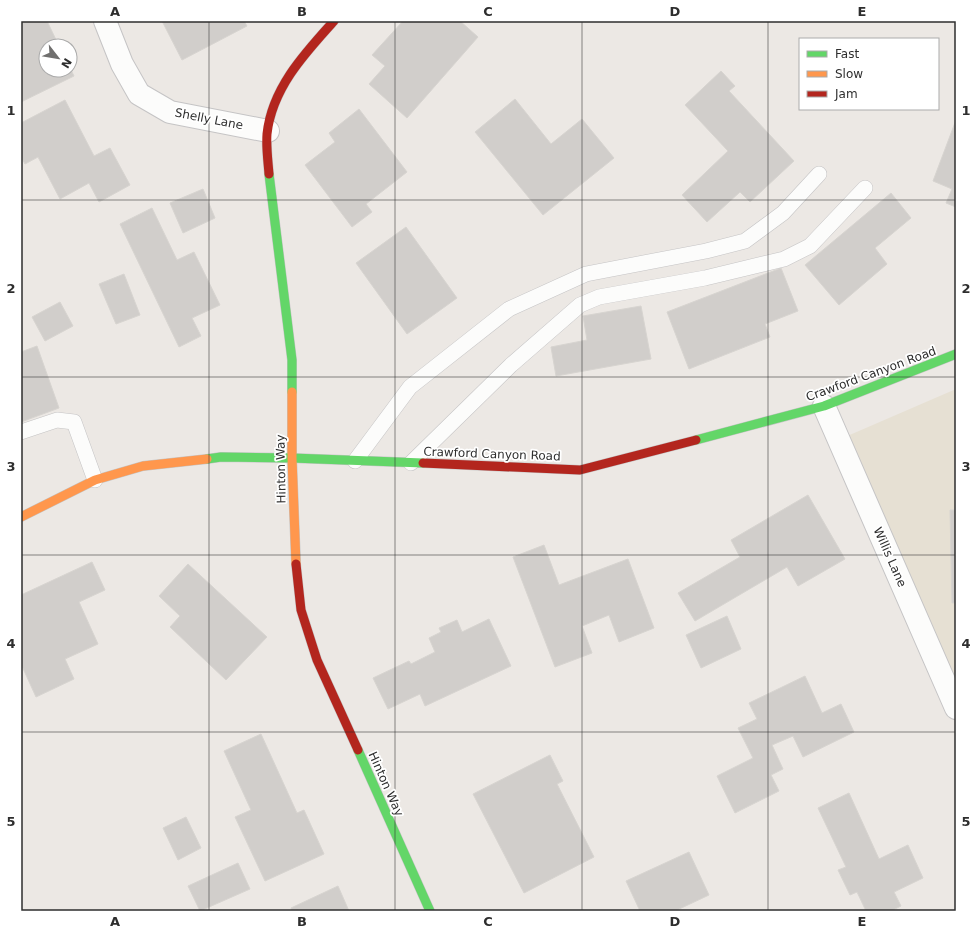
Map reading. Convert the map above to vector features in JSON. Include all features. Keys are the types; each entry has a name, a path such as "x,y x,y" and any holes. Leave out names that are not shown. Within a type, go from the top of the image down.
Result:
{"main road":[{"name":"Hinton Way","path":"334,21 308,49 288,76 274,103 268,131 268,163 292,360 292,458 296,562 301,610 318,660 430,911"},
{"name":"Crawford Canyon Road","path":"21,517 95,480 143,466 221,457 292,458 580,470 824,406 956,354"}],"street":[{"name":"Shelly Lane","path":"105,21 122,64 139,94 170,112 268,131"},
{"name":"Willis Lane","path":"824,406 956,708"}],"lane":[{"path":"355,461 410,387 509,309 586,274 706,251 745,241 783,213 819,174"},
{"path":"411,463 511,365 580,305 599,297 704,278 784,259 810,246 865,188"},
{"path":"21,432 57,420 74,422 95,480"}],"shaded area":[{"path":"956,389 956,688 845,437"}],"building":[{"path":"21,21 47,21 55,38 38,38 38,78 70,78 21,102"},
{"path":"162,21 244,21 247,26 182,60"},
{"path":"403,21 460,21 478,37 407,118 369,84 385,66 372,55"},
{"path":"721,71 735,86 729,91 794,161 750,202 740,192 707,222 682,195 728,151 685,105"},
{"path":"515,99 551,144 582,119 614,158 543,215 475,132"},
{"path":"65,100 94,156 110,148 130,185 99,202 89,183 60,199 38,157 25,164 21,157 21,123"},
{"path":"359,109 407,172 366,204 372,212 352,227 305,165 335,142 329,133"},
{"path":"956,120 956,207 946,203 952,189 933,181"},
{"path":"203,189 215,218 183,233 170,203"},
{"path":"891,193 911,218 875,248 887,264 839,305 805,265"},
{"path":"152,208 177,260 194,252 220,305 192,318 201,336 179,347 120,224"},
{"path":"406,227 457,298 407,334 356,263"},
{"path":"781,268 798,311 765,324 770,337 689,369 667,312"},
{"path":"124,274 140,315 116,324 99,284"},
{"path":"60,302 73,326 45,341 32,317"},
{"path":"641,306 651,359 556,376 551,347 587,340 583,316"},
{"path":"37,346 59,408 21,422 21,352"},
{"path":"808,495 845,559 798,586 787,567 695,621 678,593 740,557 731,540"},
{"path":"950,510 956,510 956,603 952,603"},
{"path":"544,545 559,585 628,559 654,628 619,642 609,615 582,626 592,653 555,667 513,557"},
{"path":"92,562 105,590 79,602 98,644 65,659 74,679 36,697 21,664 21,595"},
{"path":"188,564 267,637 226,680 170,627 180,616 159,596"},
{"path":"727,616 741,649 701,668 686,635"},
{"path":"489,619 511,666 425,706 420,694 388,709 373,678 409,661 411,664 435,652 429,638 441,632 439,628 457,620 462,632"},
{"path":"805,676 822,713 841,704 854,732 803,757 793,736 772,745 783,769 771,775 779,791 735,813 717,776 753,758 738,728 757,719 749,703"},
{"path":"261,734 297,813 304,810 324,854 265,881 235,817 251,810 224,751"},
{"path":"550,755 563,781 557,784 594,857 524,893 473,794"},
{"path":"849,793 879,859 908,845 923,878 894,892 901,906 891,911 866,911 857,892 850,895 838,870 846,867 818,808"},
{"path":"186,817 201,848 178,860 163,828"},
{"path":"689,852 709,895 675,911 640,911 626,881"},
{"path":"238,863 250,889 200,911 188,886"},
{"path":"338,886 349,911 292,911 291,908"}],"traffic: fast":[{"path":"269,174 292,360 292,392"},
{"path":"696,440 824,406 956,354"},
{"path":"207,459 221,457 292,458 423,463"},
{"path":"358,750 430,911"}],"traffic: slow":[{"path":"292,392 292,458 296,564"},
{"path":"21,517 95,480 143,466 207,459"}],"traffic: jam":[{"path":"269,174 267,134 270,117 276,101 283,86 301,59 334,21"},
{"path":"423,463 580,470 696,440"},
{"path":"296,564 301,610 317,660 358,750"}]}
